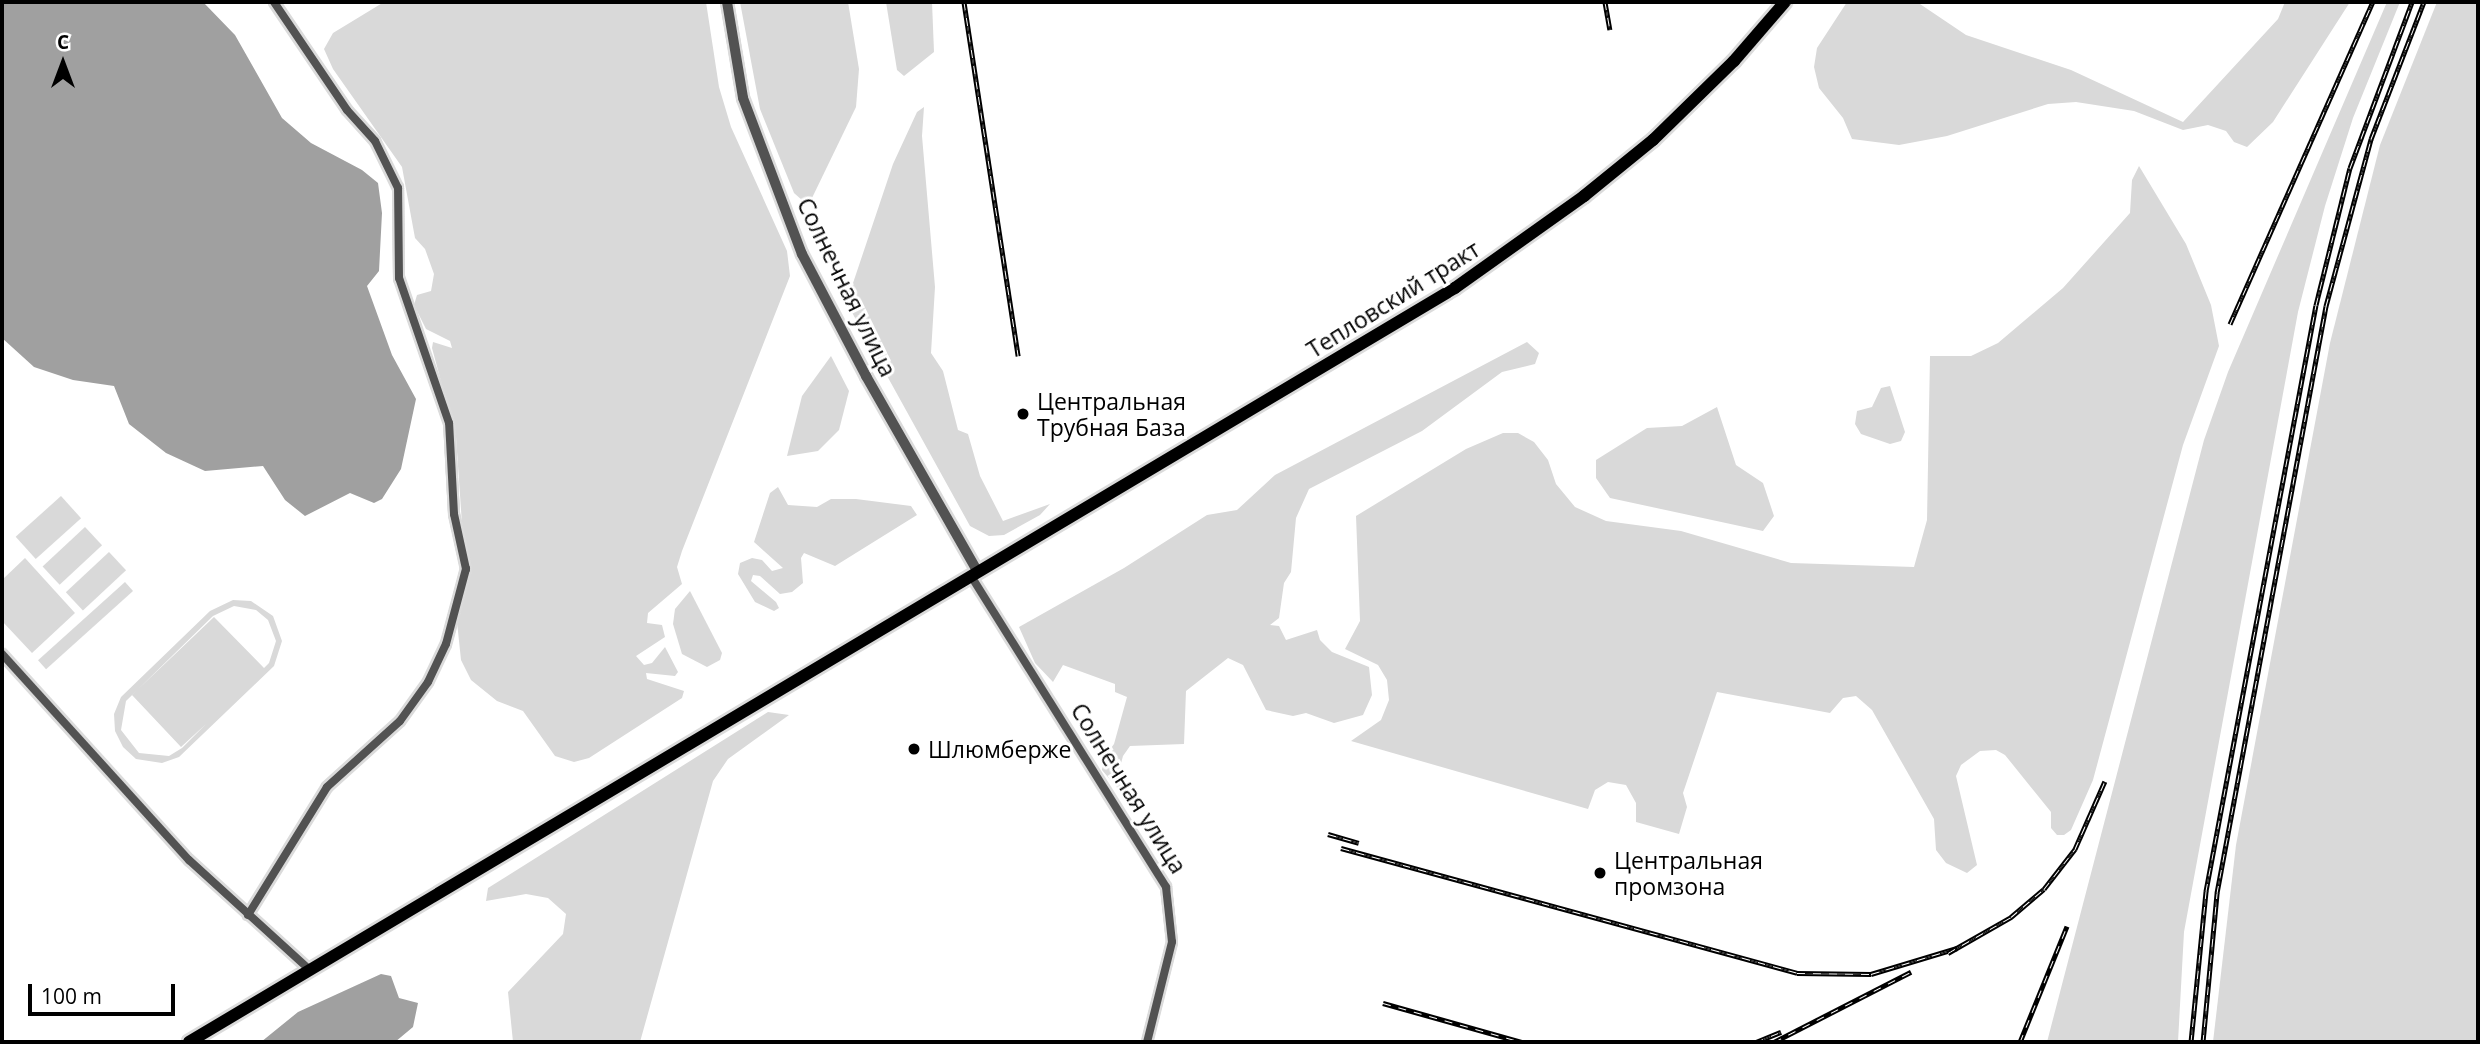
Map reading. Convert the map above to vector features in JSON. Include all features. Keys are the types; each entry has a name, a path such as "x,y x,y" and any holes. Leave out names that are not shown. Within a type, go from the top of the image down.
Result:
{"main road":[{"name":"Тепловский тракт","path":"189,1042 1419,311 1520,243 1653,140 1734,61 1785,2"}],"street":[{"path":"248,915 327,787 400,721 428,682 446,644 466,569 454,514 449,423 399,278 398,188 376,141 347,110 274,2"},
{"name":"Солнечная улица","path":"727,2 743,98 802,254 974,574 1166,887 1171,942 1147,1042"},
{"path":"2,654 190,860 310,970"}],"shaded area":[{"path":"2,2 203,2 235,35 282,118 311,143 362,170 378,183 382,213 379,271 367,286 392,355 416,399 401,469 382,499 374,503 350,493 305,516 285,500 263,466 205,471 166,453 129,424 114,386 73,380 34,367 2,338"},
{"path":"384,2 706,2 719,87 731,127 787,251 790,276 682,551 677,567 682,584 648,613 647,623 662,625 665,637 636,656 644,665 652,663 665,647 678,672 675,676 646,673 647,679 684,691 682,698 589,758 574,762 555,756 523,711 497,701 471,680 461,660 457,622 470,562 462,524 456,437 432,348 433,342 452,348 450,341 426,329 414,305 417,295 431,291 434,274 425,249 415,238 402,167 333,69 324,49 333,33"},
{"path":"740,2 848,2 859,69 856,107 812,198 803,201 794,193 760,109"},
{"path":"886,2 932,2 934,52 904,76 897,70"},
{"path":"1847,2 1917,2 1966,35 2071,70 2183,122 2278,19 2285,2 2350,2 2273,122 2247,147 2234,142 2226,131 2208,125 2183,130 2134,111 2076,102 2048,104 1947,136 1899,145 1852,139 1843,118 1819,88 1814,67 1817,48"},
{"path":"2387,2 2400,2 2353,118 2325,206 2298,312 2184,932 2178,1042 2047,1042 2204,440 2228,372"},
{"path":"2437,2 2478,2 2478,1042 2213,1042 2236,845 2330,343 2380,145"},
{"path":"924,107 922,136 935,287 931,353 943,371 958,430 968,434 980,476 1003,521 1050,504 1040,515 1004,535 989,536 970,526 849,307 850,292 893,164 917,112"},
{"path":"2139,166 2186,244 2211,305 2219,346 2183,445 2093,780 2071,830 2064,835 2057,835 2051,828 2051,812 2005,755 1996,750 1980,751 1961,765 1956,776 1977,865 1967,873 1946,863 1936,850 1934,819 1872,710 1856,696 1843,698 1830,713 1717,692 1683,793 1687,807 1679,834 1636,822 1636,803 1626,785 1608,782 1595,790 1588,809 1351,741 1381,720 1389,700 1387,680 1378,665 1345,649 1360,621 1356,516 1466,449 1503,433 1518,433 1534,442 1548,460 1556,484 1575,507 1606,521 1681,531 1791,563 1914,567 1927,520 1930,356 1971,356 1998,343 2063,288 2130,213 2132,180"},
{"path":"1527,342 1539,353 1535,364 1502,372 1422,431 1309,489 1296,518 1291,572 1284,583 1279,618 1270,625 1279,626 1286,640 1317,630 1320,640 1332,652 1369,667 1372,695 1363,715 1334,723 1306,713 1293,716 1266,710 1243,665 1228,658 1186,691 1184,744 1130,746 1123,756 1119,771 1123,786 1118,789 1102,770 1103,759 1114,744 1127,697 1115,692 1115,684 1063,665 1053,682 1035,663 1019,627 1124,568 1207,515 1237,510 1275,475"},
{"path":"831,356 849,391 839,430 818,451 787,456 802,396"},
{"path":"1890,386 1905,432 1901,441 1890,444 1861,434 1855,424 1857,411 1872,407 1881,388"},
{"path":"1717,407 1736,465 1763,483 1774,516 1763,531 1610,498 1596,478 1596,460 1647,428 1682,426"},
{"path":"778,487 788,505 817,507 831,499 856,499 911,506 917,515 835,566 804,553 801,558 803,583 792,592 780,594 760,576 753,575 751,581 776,602 779,608 774,611 755,602 738,574 740,563 752,558 762,560 772,571 783,568 754,542 770,493"},
{"path":"61,496 81,518 36,559 16,537"},
{"path":"85,527 102,545 60,585 43,567"},
{"path":"109,552 126,570 83,611 66,592"},
{"path":"25,558 75,613 32,653 2,621 2,580"},
{"path":"125,582 133,591 46,669 38,660"},
{"path":"690,591 722,653 720,660 707,667 682,654 673,624 675,609"},
{"path":"233,600 251,601 273,616 282,641 274,666 179,757 162,763 136,759 123,747 115,731 114,714 121,697 210,611","holes":["234,606 256,610 268,620 276,641 269,663 264,668 214,617 137,690 213,616","132,695 181,747 206,724 182,748 169,756 139,753 121,730 126,701"]},
{"path":"768,712 789,715 728,759 713,781 640,1042 513,1042 508,992 563,934 566,914 548,898 526,894 486,901 488,888"},
{"path":"381,974 391,976 399,998 418,1003 413,1027 395,1042 261,1042 298,1012"}],"railway":[{"path":"964,2 1018,356"},
{"path":"1605,2 1610,30"},
{"path":"2230,324 2373,2"},
{"path":"2191,1042 2206,891 2316,305 2350,168 2412,2"},
{"path":"2203,1042 2217,893 2326,306 2371,139 2424,2"},
{"path":"1948,953 2011,917 2044,889 2075,849 2105,781"},
{"path":"1328,834 1359,843"},
{"path":"1341,848 1797,973 1871,974 1957,948"},
{"path":"2020,1042 2067,926"},
{"path":"1774,1042 1911,972"},
{"path":"1383,1003 1522,1042"},
{"path":"1756,1042 1781,1032"}],"place":[{"name":"Центральная Трубная База","path":"1023,414"},
{"name":"Шлюмберже","path":"914,749"},
{"name":"Центральная промзона","path":"1600,873"}]}
